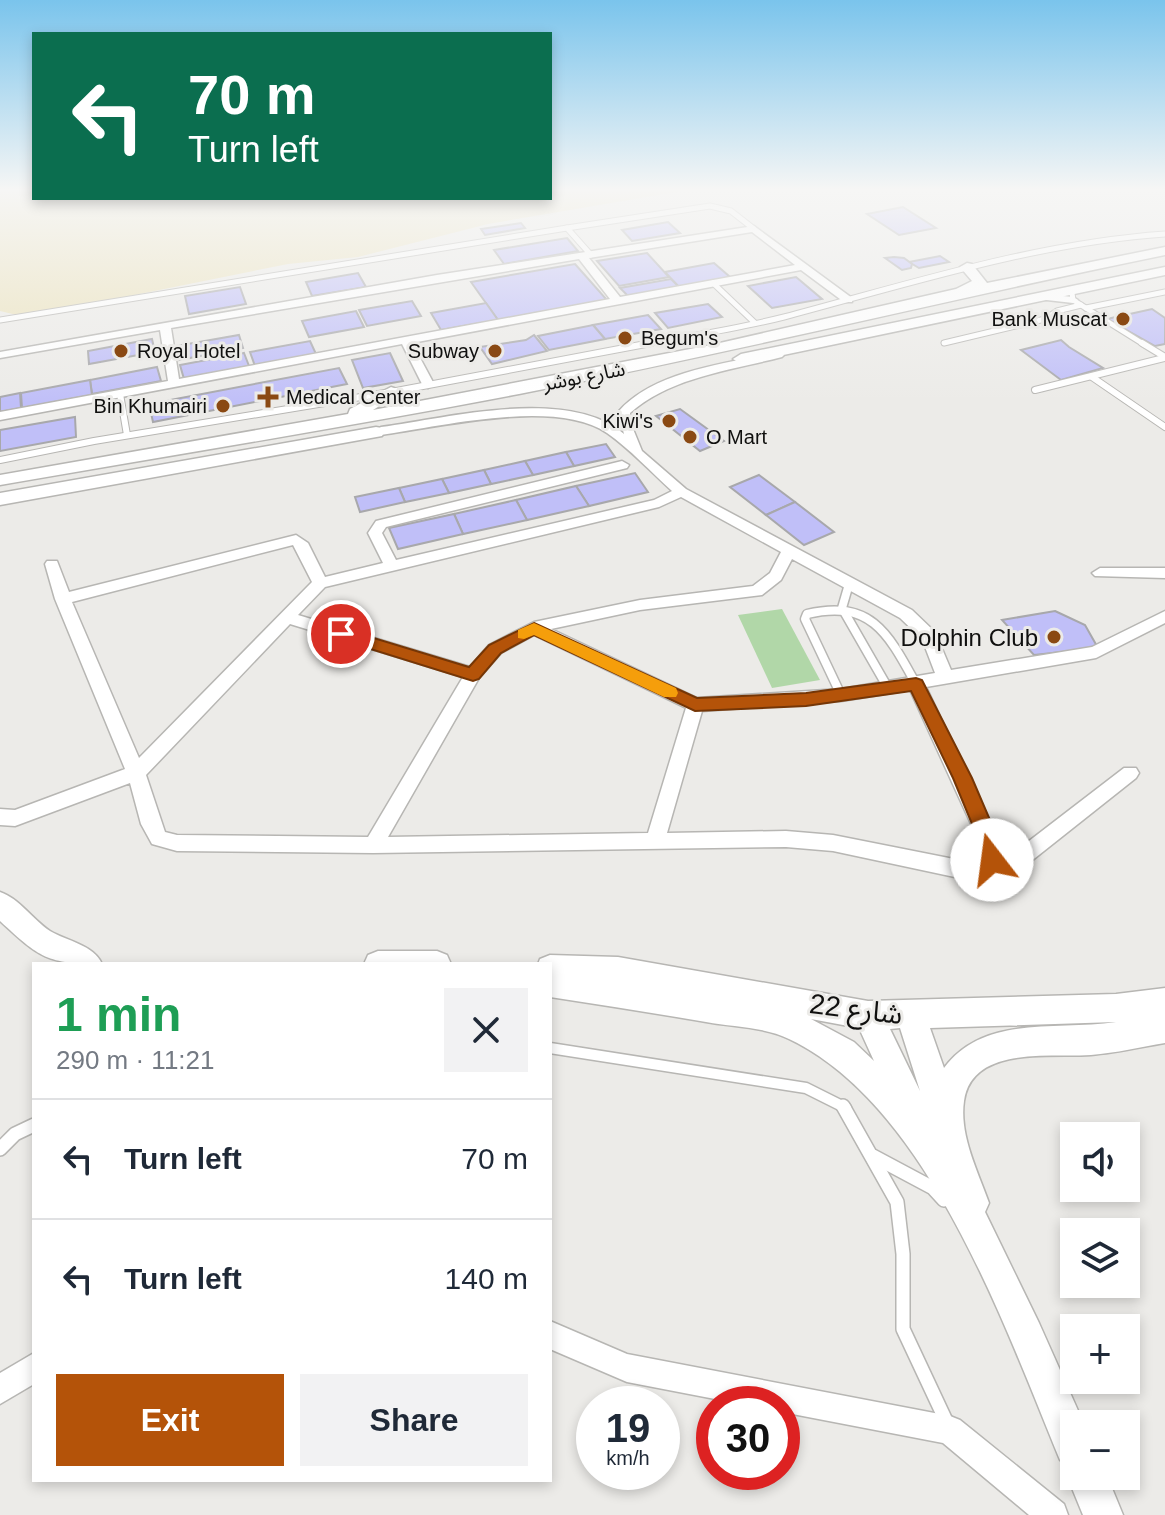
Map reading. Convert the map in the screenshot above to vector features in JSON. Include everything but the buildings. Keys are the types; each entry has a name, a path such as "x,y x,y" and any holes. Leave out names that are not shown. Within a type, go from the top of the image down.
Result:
{"main road":[{"name":"شارع بوشر","path":"0,480 519,389 1112,262"},
{"path":"953,294 981,282 967,267"},
{"name":"شارع بوشر","path":"0,499 381,431 1042,297 1079,301 1165,271"},
{"path":"484,374 499,386 519,389"},
{"path":"338,422 391,392"},
{"path":"0,510 191,467"},
{"path":"0,474 29,470 51,472"},
{"path":"0,904 39,939 84,962"},
{"name":"شارع 22","path":"552,968 618,970 868,1015 1116,1008 1165,1002"},
{"path":"552,983 797,1026 840,1049 858,1063 899,1109 939,1166"},
{"path":"868,1015 939,1166 984,1244 1060,1415"},
{"path":"911,1016 952,1136 984,1244"},
{"path":"952,1136 948,1100 958,1071 988,1049 1007,1042 1099,1040 1165,1028"},
{"path":"1093,1490 1103,1515"}],"street":[{"path":"0,355 437,278 548,262"},
{"path":"591,262 617,301"},
{"path":"798,262 848,300"},
{"path":"0,416 804,266"},
{"path":"165,325 174,384"},
{"path":"405,340 428,384"},
{"path":"641,455 625,424 624,412 632,403 653,390 814,345"},
{"path":"381,431 512,413 547,412 601,425 641,455 681,492 906,614 919,625 936,648 945,677"},
{"path":"393,568 375,533 381,524 622,465"},
{"path":"0,817 15,818 136,773 320,583 659,503 681,492"},
{"path":"63,599 296,540 303,546 320,583"},
{"path":"373,845 473,674 495,649 534,628 640,605 757,591 776,576 789,551"},
{"path":"52,564 63,599 136,773 151,824 159,838 177,843 373,845 656,839 802,840 895,855 966,873 1004,867 1018,860 1130,773"},
{"path":"1100,573 1165,573"},
{"path":"534,628 695,705 841,695 1096,652 1165,616"},
{"path":"288,618 473,674"},
{"path":"916,684 992,848 988,869"},
{"path":"656,839 695,705"},
{"path":"552,1336 627,1368 950,1430 1053,1515"},
{"path":"0,1390 32,1368"}],"lane":[{"path":"0,320 359,262"},
{"path":"0,460 127,435 391,392 755,323 996,262"},
{"path":"713,283 755,323"},
{"path":"944,343 1045,319 1079,301 1165,292"},
{"path":"1079,301 1164,357"},
{"path":"1035,390 1164,357"},
{"path":"1092,377 1165,427"},
{"path":"120,394 127,435"},
{"path":"849,584 842,608 888,688"},
{"path":"841,695 805,619 807,614 842,608 876,620 886,631 916,684"},
{"path":"552,1048 806,1088 845,1107 897,1202 903,1254 903,1329 950,1430"},
{"path":"0,1149 15,1134 32,1126"},
{"path":"873,1156 933,1188 984,1244"}],"green space":[{"path":"782,609 820,680 772,688 738,615"}],"sand":[{"path":"0,262 311,262 80,306 17,315 0,311"}],"slow traffic":[{"path":"524,634 534,628 670,693"}],"place":[{"name":"Bank Muscat","path":"1123,319"},
{"name":"Begum's","path":"625,338"},
{"name":"Royal Hotel","path":"121,351"},
{"name":"Subway","path":"495,351"},
{"name":"Medical Center","path":"268,397"},
{"name":"Bin Khumairi","path":"223,406"},
{"name":"Kiwi's","path":"669,421"},
{"name":"O Mart","path":"690,437"},
{"name":"Dolphin Club","path":"1054,637"}],"route":[{"path":"341,634 473,674 495,649 534,628 695,705 806,699 916,684 962,778 992,848 992,860"}]}
